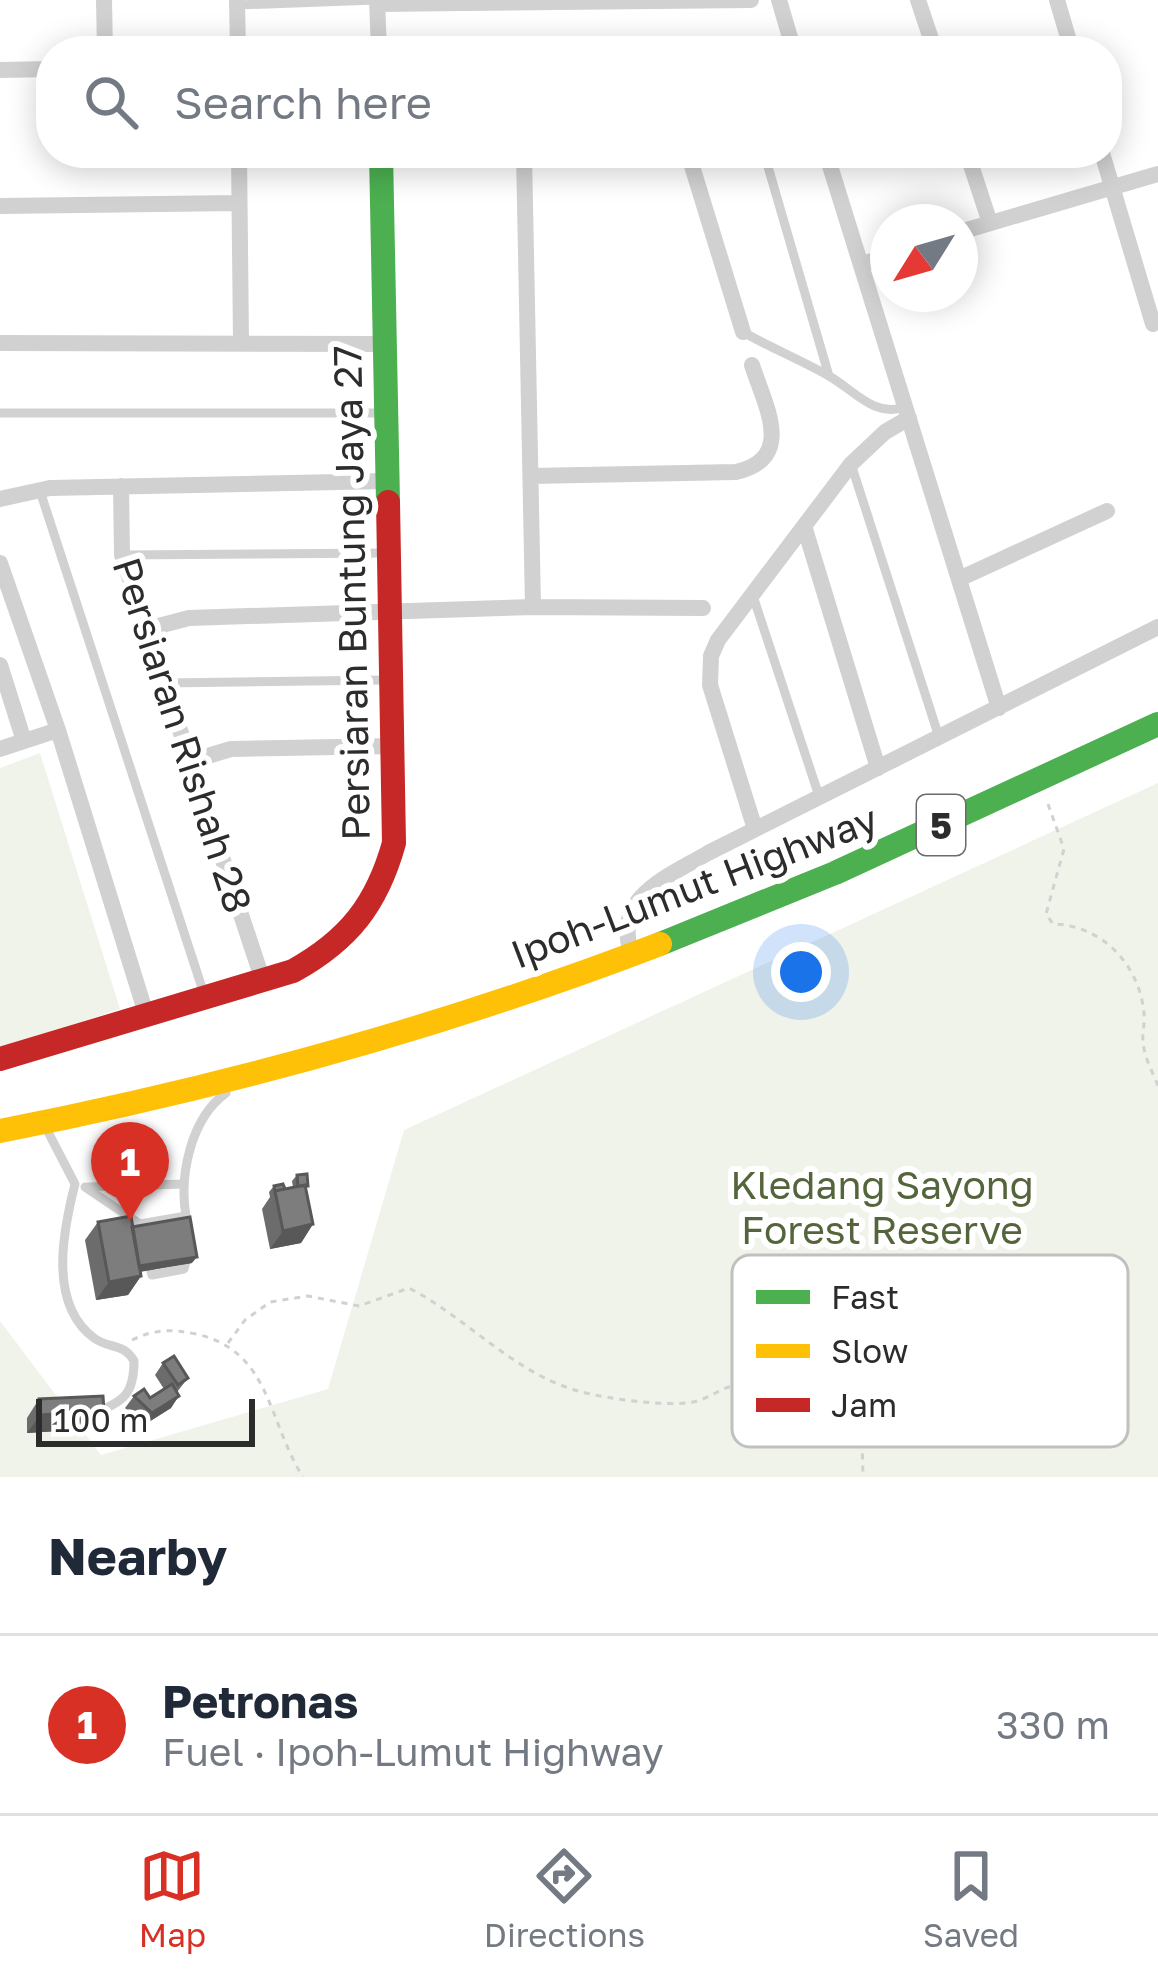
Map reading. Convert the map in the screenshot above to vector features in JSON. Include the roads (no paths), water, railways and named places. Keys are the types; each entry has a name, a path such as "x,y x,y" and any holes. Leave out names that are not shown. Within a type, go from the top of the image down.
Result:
{"main road":[{"name":"Persiaran Buntung Jaya 27","path":"0,1059 293,971 338,945 371,908 394,843 381,168"},
{"name":"Ipoh-Lumut Highway","path":"0,1131 246,1080 632,953 801,887 1158,724"},
{"name":"Ipoh-Lumut Highway","path":"0,1120 380,1038"}],"street":[{"path":"104,0 105,36"},
{"path":"379,36 378,2 752,0"},
{"path":"779,0 790,36"},
{"path":"918,0 929,36"},
{"path":"1057,0 1068,36"},
{"path":"237,2 238,36"},
{"path":"0,70 36,69"},
{"path":"239,168 241,342"},
{"path":"524,168 533,607"},
{"path":"693,168 743,332"},
{"path":"831,168 999,707"},
{"path":"973,168 990,223"},
{"path":"1106,168 1156,329"},
{"path":"978,227 1158,174"},
{"path":"0,206 239,203"},
{"path":"862,264 870,262"},
{"path":"0,343 385,344"},
{"path":"531,476 753,468 766,459 772,444 752,365"},
{"path":"755,830 710,685 709,669 718,640 851,464 908,413"},
{"path":"0,499 39,488 387,481"},
{"name":"Persiaran Rishah 28","path":"121,486 122,555 263,981"},
{"path":"958,579 1107,511"},
{"path":"805,529 878,768"},
{"path":"0,562 147,1017"},
{"path":"147,629 189,618 533,607 703,608"},
{"path":"632,953 627,921 644,891 819,796 1158,627"},
{"path":"0,665 24,741"},
{"path":"0,749 58,730"},
{"path":"191,761 231,749 392,746"}],"lane":[{"path":"237,2 378,2"},
{"path":"768,168 829,376"},
{"path":"743,332 882,409 908,413"},
{"path":"0,413 386,413"},
{"path":"851,464 939,737"},
{"path":"39,488 206,999"},
{"path":"122,555 389,553"},
{"path":"753,594 819,796"},
{"path":"165,683 391,680"},
{"path":"44,1123 80,1186 140,1225 152,1275 184,1269 184,1184 202,1119 219,1099 246,1080"},
{"path":"80,1186 184,1184"},
{"path":"80,1186 63,1234 67,1289 79,1321 90,1334 120,1346 134,1361 131,1392 122,1402 95,1413"},
{"path":"140,1225 186,1216"}],"place":[{"name":"Petronas","path":"130,1221"}],"park label":[{"name":"Kledang Sayong Forest Reserve","path":"882,1206"}]}
